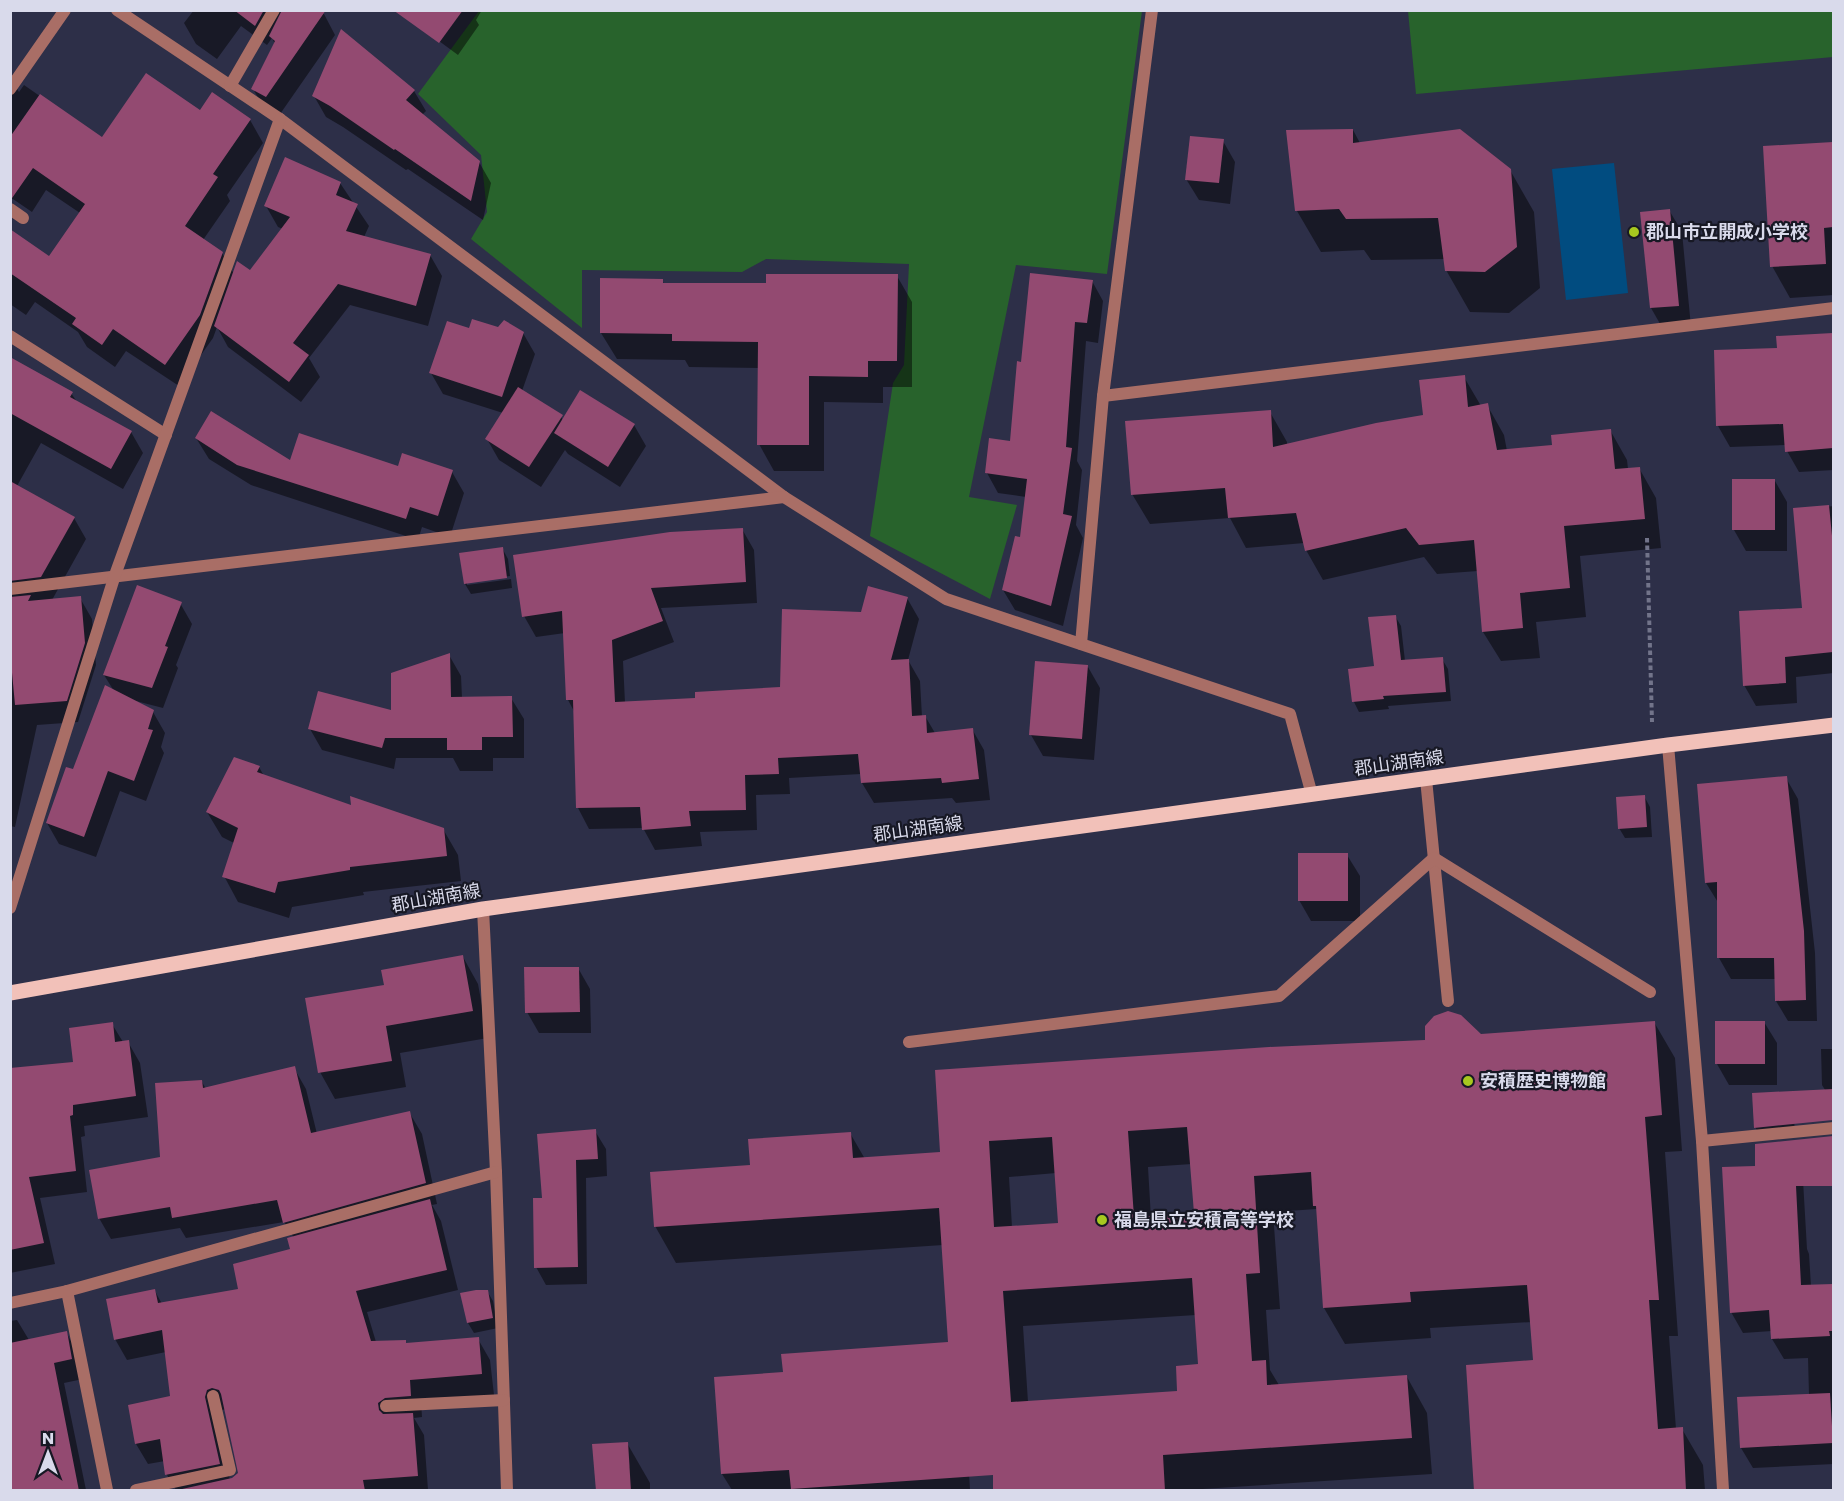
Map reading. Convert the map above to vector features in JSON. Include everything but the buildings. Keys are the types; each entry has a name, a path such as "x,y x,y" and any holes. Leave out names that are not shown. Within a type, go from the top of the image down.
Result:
{"main road":[{"name":"郡山湖南線","path":"10,993 483,909 1426,778 1833,725"}],"street":[{"path":"10,89 65,10"},
{"path":"117,10 280,119 784,497 946,599 1290,714 1312,795"},
{"path":"230,86 274,10"},
{"path":"1081,644 1103,396 1152,10"},
{"path":"10,908 115,575 280,119"},
{"path":"10,209 23,218"},
{"path":"1103,396 1833,308"},
{"path":"10,336 166,435"},
{"path":"10,589 784,497"},
{"path":"1661,746 1702,1140 1723,1491"},
{"path":"1426,778 1448,1001"},
{"path":"1434,858 1650,992"},
{"path":"909,1042 1279,996 1434,858"},
{"path":"483,909 496,1172 507,1491"},
{"path":"1702,1140 1833,1128"},
{"path":"10,1303 67,1291 496,1172"},
{"path":"67,1291 107,1491"},
{"path":"136,1491 230,1470 213,1396"},
{"path":"387,1406 504,1400"}],"path":[{"path":"1647,538 1661,746"}],"green space":[{"path":"479,11 1142,11 1107,274 1016,265 969,497 1017,505 990,599 870,536 893,383 904,365 909,264 766,259 742,272 582,270 582,328 471,239 487,212 481,155 418,94"},
{"path":"1408,11 1833,11 1833,57 1416,94"}],"water":[{"path":"1614,163 1628,293 1566,300 1552,169"}],"place":[{"name":"郡山市立開成小学校","path":"1634,232"},
{"name":"安積歴史博物館","path":"1468,1081"},
{"name":"福島県立安積高等学校","path":"1102,1220"}]}
